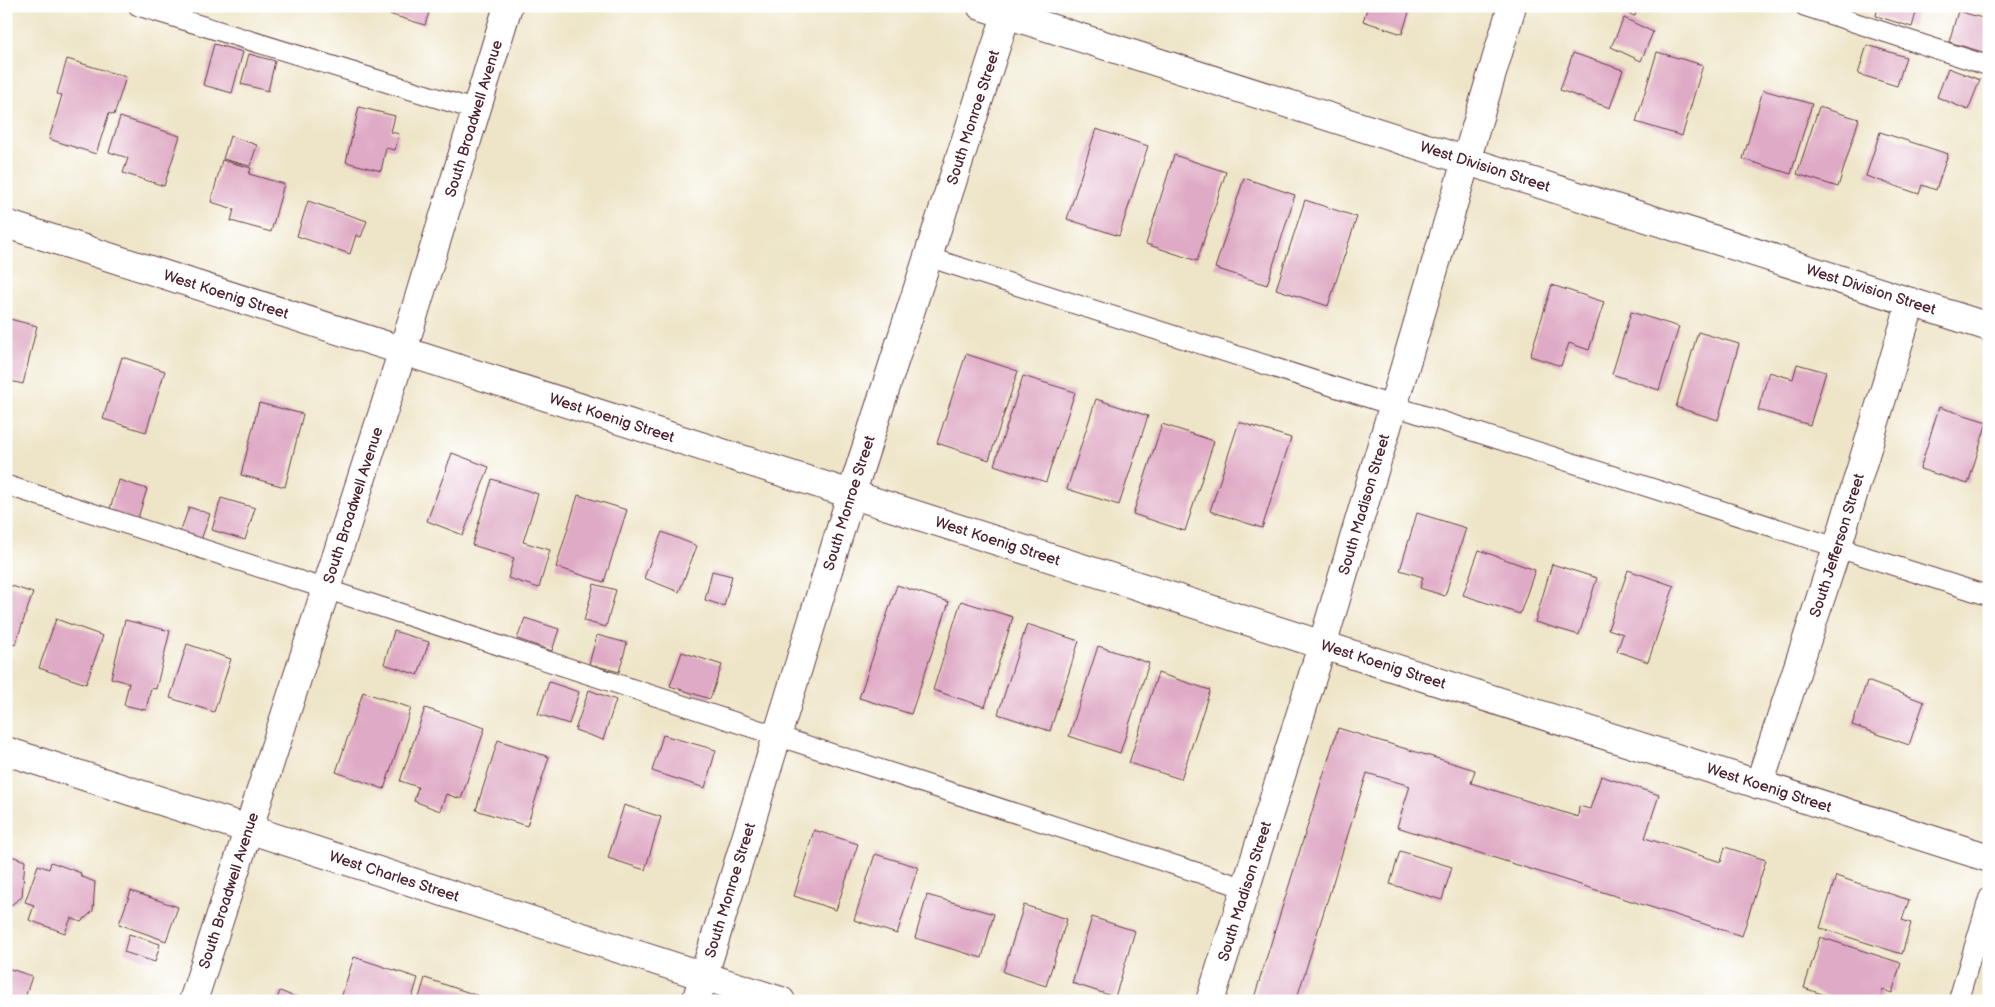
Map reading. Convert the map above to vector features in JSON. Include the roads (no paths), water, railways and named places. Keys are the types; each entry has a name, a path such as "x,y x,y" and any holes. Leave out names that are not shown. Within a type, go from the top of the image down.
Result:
{"street":[{"name":"South Broadwell Avenue","path":"193,1001 403,350 508,6"},
{"name":"West Division Street","path":"981,6 1008,10 1465,161 1989,327"},
{"name":"South Madison Street","path":"1210,1001 1322,646 1512,6"},
{"name":"South Monroe Street","path":"700,988 850,495 1008,10"},
{"name":"West Koenig Street","path":"6,224 1989,858"},
{"name":"South Jefferson Street","path":"1759,785 1837,548 1911,302"},
{"name":"West Charles Street","path":"6,751 248,829 700,988 780,1001"}],"lane":[{"path":"138,6 476,110"},
{"path":"1804,6 1989,66"},
{"path":"928,257 1989,596"},
{"path":"6,486 1245,888"},
{"path":"1958,1001 1989,897"}]}
